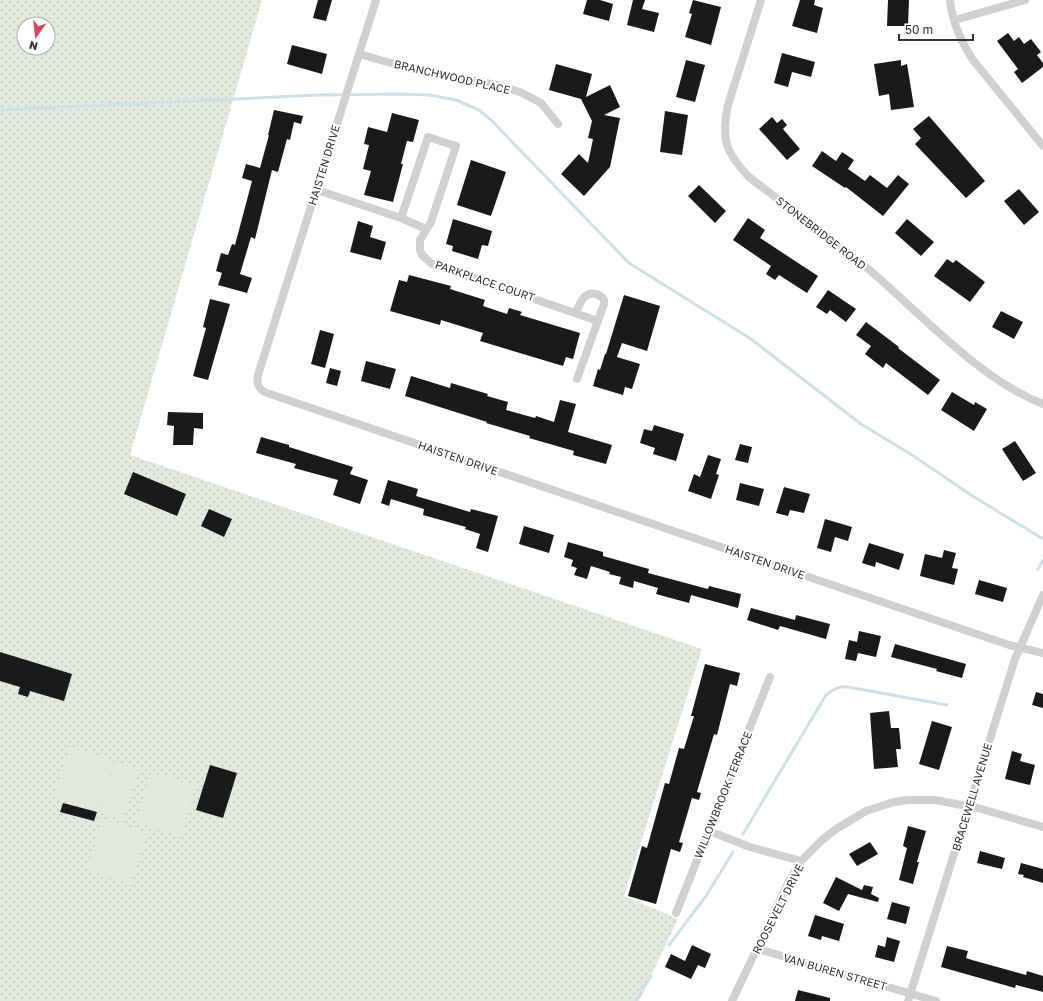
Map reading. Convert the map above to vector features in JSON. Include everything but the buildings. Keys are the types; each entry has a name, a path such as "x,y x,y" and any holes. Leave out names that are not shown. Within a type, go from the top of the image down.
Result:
{"street":[{"name":"HAISTEN DRIVE","path":"376,0 257,379 258,386 264,391 1002,643 1043,653"},
{"name":"STONEBRIDGE ROAD","path":"761,0 728,105 725,139 734,159 749,177 872,272 970,358 1012,390 1043,404"},
{"path":"950,0 955,20 965,46 973,60 1043,146"},
{"path":"955,20 1025,0"},
{"name":"BRANCHWOOD PLACE","path":"359,54 412,69 501,86 520,92 541,103 558,124"},
{"name":"PARKPLACE COURT","path":"401,218 428,137 456,146 431,222 420,240 420,250 425,259 432,264 576,312 598,321"},
{"path":"317,190 401,218 426,229"},
{"path":"576,312 580,302 585,296 594,294 598,295 604,300 577,379"},
{"name":"BRACEWELL AVENUE","path":"909,997 1019,648 1043,595"},
{"name":"WILLOWBROOK TERRACE","path":"676,913 770,677"},
{"name":"ROOSEVELT DRIVE","path":"732,1001 789,881 801,861 822,840 836,829 866,811 894,802 921,799 935,800 978,808 1043,827"},
{"path":"709,831 750,847 801,861"},
{"name":"VAN BUREN STREET","path":"758,949 909,997 936,1001"}],"shaded area":[{"path":"0,0 262,0 130,455 702,649 624,896 678,919 639,1001 0,1001"},
{"path":"70,747 114,761 98,812 53,797"},
{"path":"116,762 139,769 123,820 100,813"},
{"path":"151,772 196,786 181,836 136,823"},
{"path":"102,819 147,833 131,884 87,870"}],"waterway":[{"path":"0,110 319,95 402,94 429,95 456,100 479,110 491,120 629,263 751,339 861,424 912,455 971,495 1043,539"},
{"path":"1038,569 1043,560"},
{"path":"743,834 826,695 832,691 837,688 848,687 947,705"},
{"path":"669,945 706,896 733,852"},
{"path":"636,1001 651,976"}]}
